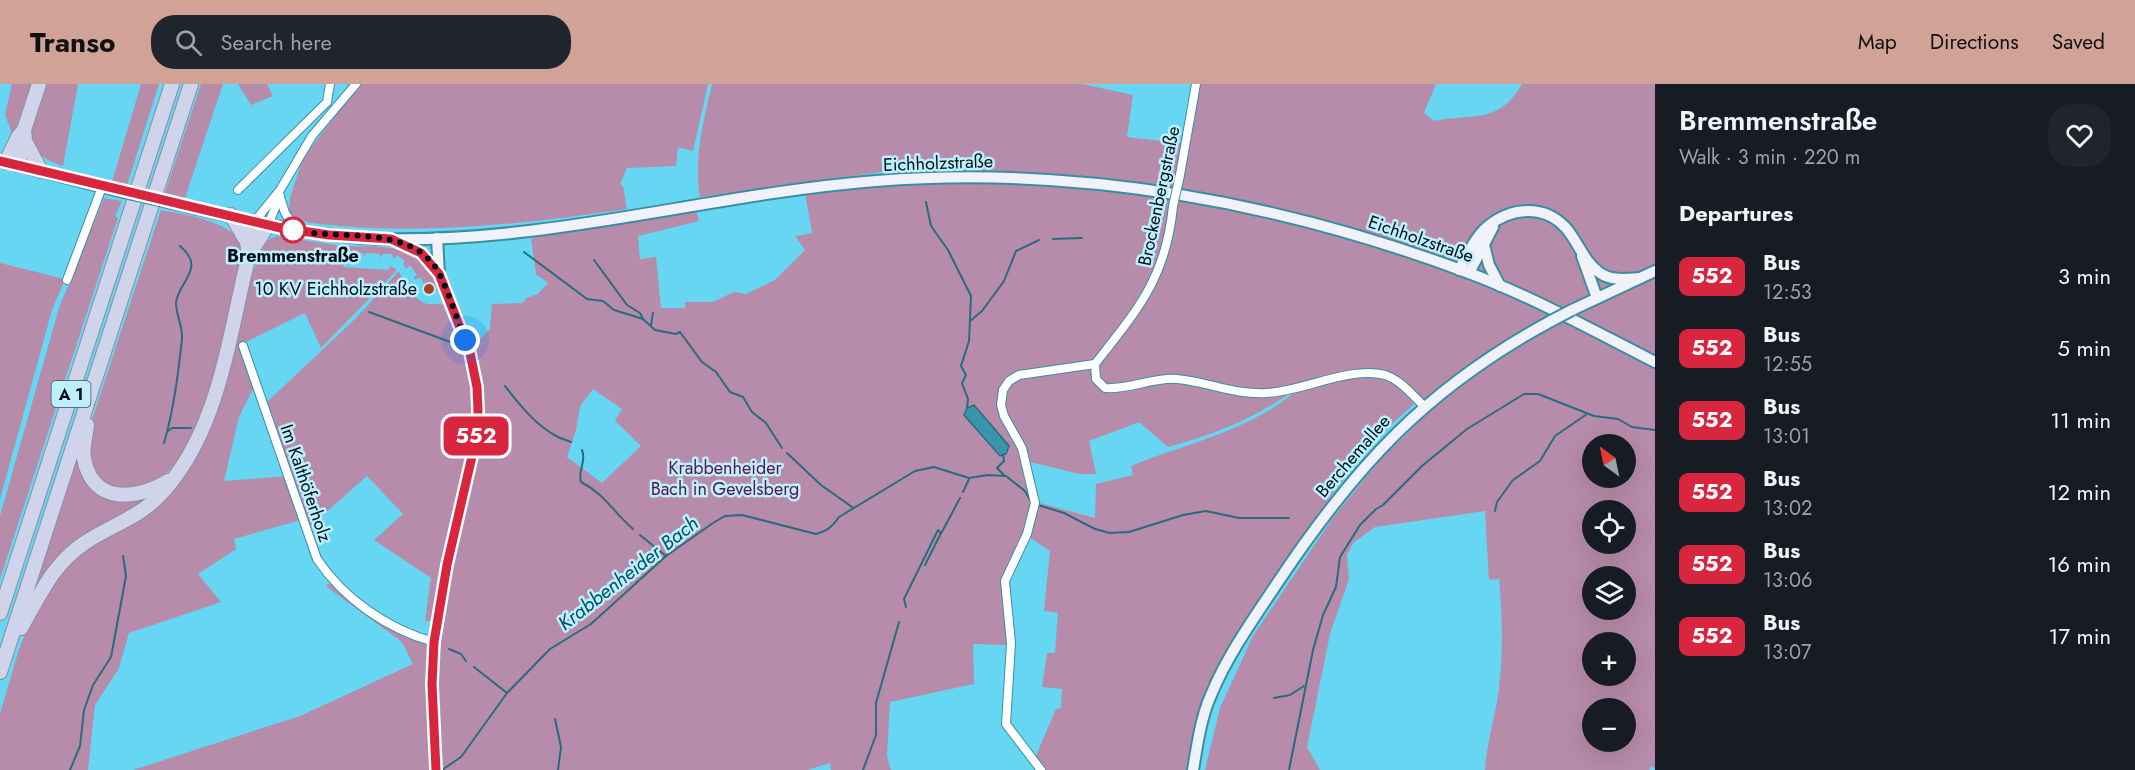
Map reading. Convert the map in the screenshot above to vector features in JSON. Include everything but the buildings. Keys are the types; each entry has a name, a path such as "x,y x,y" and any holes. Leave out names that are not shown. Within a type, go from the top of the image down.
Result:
{"highway":[{"path":"8,163 24,136 39,84"},
{"name":"A 1","path":"0,613 172,84"},
{"name":"A 1","path":"0,672 191,84"},
{"path":"24,136 41,171"},
{"path":"231,215 248,249"},
{"path":"6,652 36,598 62,562 87,541 146,507 173,478 192,451 210,411 248,249 262,223"},
{"path":"94,382 84,446 84,456 91,476 106,490 124,496 146,492 173,478"}],"main road":[{"path":"8,163 41,171"},
{"name":"Eichholzstraße","path":"41,171 297,231 391,239 541,230 828,186 920,178 1006,177 1132,188 1252,208 1310,221 1396,246 1500,286 1655,362"},
{"path":"1464,271 1479,236 1496,221 1518,211 1543,213 1566,228 1593,267 1610,278 1640,278"},
{"path":"1464,271 1496,221"},
{"path":"436,770 432,684 434,642 445,573 474,449 478,411 477,387 470,353 439,274 437,238"},
{"path":"391,239 421,253 439,274"},
{"path":"1484,243 1489,266 1500,286"},
{"path":"1580,250 1601,296"},
{"path":"1593,267 1601,296"},
{"name":"Berchemallee","path":"1193,770 1210,697 1234,647 1338,497 1384,442 1424,406 1482,361 1572,310 1655,271"}],"street":[{"path":"238,190 327,102 330,84"},
{"name":"Brockenbergstraße","path":"1095,364 1154,283 1167,248 1196,84"},
{"path":"262,223 312,136 352,85"},
{"path":"67,280 102,187"},
{"path":"262,223 280,193"},
{"path":"280,193 285,213 297,231"},
{"name":"Im Kalthöferholz","path":"243,346 317,559 328,575 356,602 407,634 434,642"},
{"path":"1041,770 1006,724 1011,644 1005,581 1027,534 1035,503 1025,458 1004,416 1001,399 1009,381 1018,375 1095,364 1096,379 1105,388 1113,389 1176,379 1237,393 1271,393 1357,374 1374,373 1397,381 1424,406"}],"green space":[{"path":"12,84 31,84 13,136 5,115"},
{"path":"43,84 78,84 63,166 38,152 33,143 32,123"},
{"path":"141,84 159,84 127,185 112,182"},
{"path":"201,84 223,84 185,198 165,193"},
{"path":"238,84 267,84 273,96 251,105"},
{"path":"360,84 708,84 693,151 678,147 676,166 627,168 620,184 623,186 627,209 520,223 449,228 378,228 321,224 300,220 289,213 290,198 303,158"},
{"name":"Krabbenheider Bach in Gevelsberg","path":"712,84 1082,84 1133,95 1127,137 1188,144 1199,84 1436,84 1424,113 1434,121 1473,117 1494,112 1513,97 1522,84 1655,84 1655,769 1651,766 1649,770 1485,770 1499,690 1502,641 1499,579 1489,580 1485,511 1375,527 1353,543 1347,555 1349,579 1330,634 1307,747 1320,770 1205,770 1220,708 1253,636 1332,519 1380,460 1433,408 1400,377 1391,380 1405,391 1414,404 1381,434 1335,490 1229,647 1204,697 1186,770 1043,770 1035,758 1056,709 1061,708 1062,689 1042,687 1047,653 1055,653 1058,613 1044,611 1050,551 1026,535 1004,580 1008,645 973,644 974,684 890,702 887,756 891,770 831,770 830,763 807,770 441,770 437,727 438,644 444,592 473,474 474,348 490,329 492,304 523,303 526,298 538,294 548,283 536,274 531,238 696,211 699,221 638,236 640,259 656,257 661,308 685,308 685,302 713,302 734,292 746,294 775,280 805,250 795,236 812,233 805,193 903,184 902,169 700,197 698,169 703,126","holes":["593,389 622,409 615,421 641,446 602,483 567,457 576,430 580,406","1294,390 1295,392 1257,417 1216,435 1131,466 1133,475 1096,484 1095,518 1036,502 1022,460 1079,474 1096,474 1089,441 1139,422 1168,447 1218,431"]},
{"path":"104,198 122,201 115,216 118,218 0,579 0,516 59,308"},
{"path":"161,210 205,220 226,228 243,242 242,258 221,352 198,423 183,453 164,476 141,490 128,491 105,486 91,470 87,435"},
{"path":"276,236 336,245 344,259 343,267 388,270 391,266 397,270 321,348 305,313 242,344 255,385 239,417 224,481 288,476 301,520 234,539 236,549 198,574 221,602 129,633 119,668 95,705 88,770 0,770 0,714 19,649 41,596 80,549 180,477 243,295 266,241"},
{"path":"342,246 380,247 403,251 422,263 434,279 437,290 431,295 425,293 427,289 420,277 415,280 414,277 417,275 410,265 406,269 403,264 405,261 397,255 394,259 392,254 383,254 380,258 380,254 366,253 363,257 363,253 356,252 353,257"},
{"path":"0,263 65,279 52,310 0,499"},
{"path":"399,271 406,285 422,302 442,304 467,357 473,384 473,434 446,539 432,621 425,621 431,578 374,540 403,514 367,476 307,529 292,475 265,404 356,318"},
{"path":"78,448 104,494 162,488 54,564 37,585"},
{"path":"331,583 390,627 428,646 432,770 133,770 300,716 413,664 402,642 327,587 326,585"}],"water":[{"path":"974,405 1009,446 1006,454 1000,456 964,415 967,408"}],"waterway":[{"path":"926,202 931,226 948,250 971,296 969,341 961,366 966,375 962,383 968,399 967,408"},
{"path":"1053,239 1082,238"},
{"path":"970,321 982,311 1004,281 1016,251 1039,240"},
{"path":"164,443 173,404 182,339 176,303 191,268 188,254 180,246"},
{"path":"524,252 587,299 603,301 614,310 643,319 655,330 676,334 680,332 702,362 716,372 730,392 743,397 752,412 766,423 782,448"},
{"path":"594,260 627,305 640,313 643,319"},
{"path":"369,312 453,343"},
{"path":"651,325 653,313"},
{"path":"505,386 542,427 571,442"},
{"name":"Krabbenheider Bach","path":"1289,770 1313,650 1323,615 1336,587 1340,557 1360,525 1422,466 1467,429 1524,394 1538,394 1594,416 1618,419 1632,427 1655,430"},
{"path":"1495,511 1497,502 1513,480 1540,461 1555,436 1587,414"},
{"path":"168,431 172,428 191,428"},
{"path":"582,450 581,482 603,498 633,529"},
{"path":"787,453 821,485 852,507"},
{"path":"1003,454 1004,461 997,468 1004,475"},
{"name":"Krabbenheider Bach","path":"442,770 461,757 507,693 550,649 591,624 666,556 725,516 742,515 816,534 826,530 839,517 915,471 934,467 969,478 988,475 1006,476 1025,491 1031,502"},
{"path":"963,492 969,479"},
{"path":"906,607 904,599 938,530 941,533 960,498"},
{"name":"Krabbenheider Bach","path":"1038,505 1064,513 1095,529 1110,533 1129,532 1183,515 1206,511 1239,518 1289,518"},
{"path":"925,565 941,533"},
{"path":"640,535 666,556"},
{"path":"70,770 80,746 84,710 93,685 111,657 126,576 123,556"},
{"path":"863,770 876,735 876,703 899,622"},
{"path":"449,649 461,654 466,661"},
{"path":"474,667 507,693"},
{"path":"1274,698 1290,695 1304,686"},
{"path":"555,719 561,747 558,770"}],"bus line":[{"name":"552","path":"0,161 281,228 357,238 391,239 421,253 439,274 470,353 477,387 478,411 476,439 442,589 434,642 432,684 436,770"}],"place":[{"name":"Bremmenstraße","path":"293,230"},
{"name":"10 KV Eichholzstraße","path":"429,289"}],"route":[{"path":"293,230 357,238 391,239 421,253 439,274 465,340"}]}
